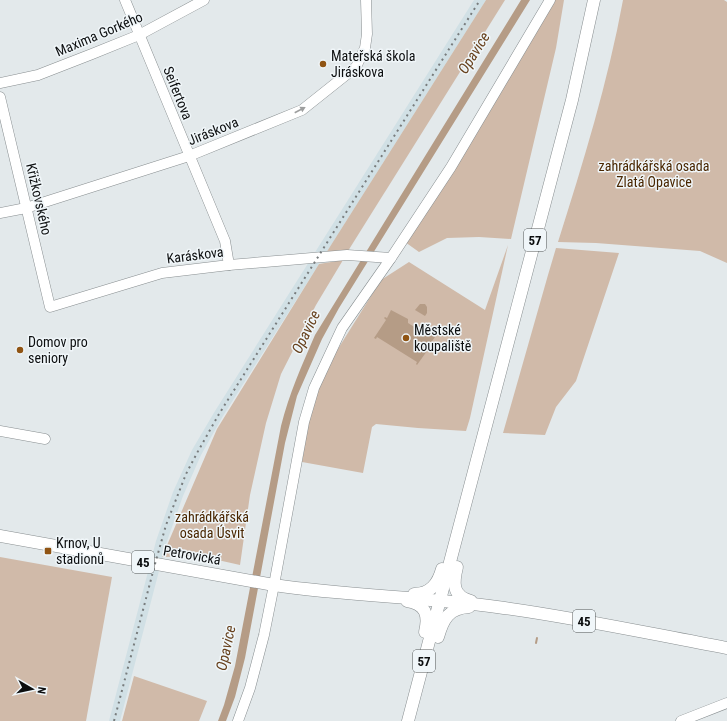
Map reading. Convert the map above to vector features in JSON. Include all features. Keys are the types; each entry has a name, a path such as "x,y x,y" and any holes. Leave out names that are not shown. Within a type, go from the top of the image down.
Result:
{"main road":[{"name":"57","path":"409,721 572,100 594,0"},
{"path":"382,595 419,594 428,591 435,585 439,579 452,532 472,479"},
{"path":"472,479 466,530 455,574 454,585 457,592 465,599 498,607"},
{"name":"Petrovická","path":"0,536 272,585"},
{"name":"45","path":"272,585 299,589 440,600 498,607 727,648"},
{"path":"382,595 416,603 424,609 427,617 426,628 413,682 409,721"},
{"path":"409,721 425,687 445,619 452,612 461,608 498,607"}],"street":[{"name":"Seifertova","path":"125,0 225,241 229,265"},
{"name":"Maxima Gorkého","path":"0,83 38,75 139,35 204,0"},
{"name":"Jiráskova","path":"0,212 26,208 189,156 302,110 356,66 364,48 367,34 366,0"},
{"path":"238,721 252,680 264,635 272,585 304,422 314,388 342,328 387,258 451,167 550,0"},
{"name":"Křižkovského","path":"0,97 50,307"},
{"name":"Karáskova","path":"50,307 162,273 229,265 347,255 387,258"},
{"path":"0,431 44,439"},
{"path":"682,721 727,703"}],"shaded area":[{"path":"474,0 486,0 223,416 201,455 183,496 166,544 120,721 109,721 156,541 173,492 192,450 215,411"},
{"path":"521,0 530,0 339,308 322,339 297,396 285,443 245,658 235,697 226,721 218,721 235,666 281,426 305,357 315,335"},
{"name":"Městské koupaliště","path":"420,304 425,304 427,307 427,313 425,316 415,310"},
{"name":"Městské koupaliště","path":"391,310 408,319 408,323 416,328 420,325 435,337 430,344 432,346 431,347 425,346 424,349 427,351 417,365 417,362 377,337 376,339 374,338 386,320 384,318 387,318"}],"green space":[{"path":"486,0 505,0 348,251 326,253"},
{"path":"555,0 564,0 556,48 511,239 479,237 447,238 419,252 405,242"},
{"name":"zahrádkářská osada Zlatá Opavice","path":"623,0 724,0 727,2 727,263 700,251 596,243 558,242 586,152 610,61"},
{"name":"Městské koupaliště","path":"508,245 466,431 376,424 372,427 363,473 302,462 310,409 331,360 381,280 409,262 485,310"},
{"path":"556,248 619,253 576,381 556,407 545,435 503,433 548,275"},
{"name":"zahrádkářská osada Úsvit","path":"343,260 316,305 281,374 266,423 250,495 240,565 200,556 162,557 217,429 319,264"},
{"path":"0,557 112,577 86,721 0,721"},
{"path":"134,676 207,701 199,721 122,721"}],"waterway":[{"path":"536,643 537,638"}],"railway":[{"path":"114,721 166,525 186,474 219,414 480,0"}],"place":[{"name":"Mateřská škola Jiráskova","path":"323,64"},
{"name":"Městské koupaliště","path":"406,338"},
{"name":"Domov pro seniory","path":"20,350"},
{"name":"Krnov, U stadionů","path":"48,551"}],"water label":[{"name":"Opavice","path":"474,53"},
{"name":"Opavice","path":"306,332"},
{"name":"Opavice","path":"226,648"}]}
